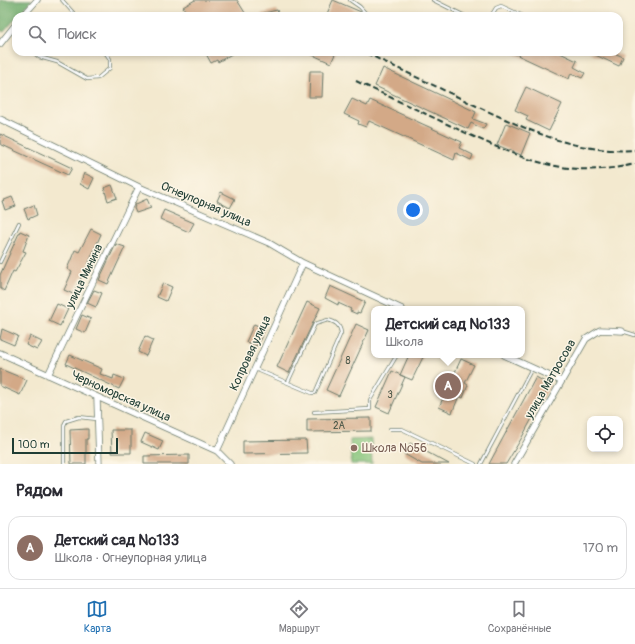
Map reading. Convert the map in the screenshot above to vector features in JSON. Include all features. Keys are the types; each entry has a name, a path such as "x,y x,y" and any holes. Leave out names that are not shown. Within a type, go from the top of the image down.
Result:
{"street":[{"path":"26,12 36,0"},
{"path":"0,44 11,30"},
{"name":"Огнеупорная улица","path":"0,119 139,187 269,243 303,263 396,306"},
{"name":"улица Минина","path":"48,375 139,187"},
{"name":"Копровая улица","path":"217,451 303,263"},
{"name":"улица Матросова","path":"514,464 586,338 600,330 622,331"},
{"name":"Черноморская улица","path":"0,353 97,398 132,411 217,451 230,464"},
{"path":"511,358 561,380"},
{"path":"97,398 98,464"}],"lane":[{"path":"62,0 72,12"},
{"path":"350,0 364,12"},
{"path":"433,0 456,12"},
{"path":"494,12 496,8 501,6 514,12"},
{"path":"38,56 57,62 87,79 98,78 110,68 110,59 108,56"},
{"path":"0,262 19,223"},
{"path":"255,369 312,393 317,391 341,333 340,327 336,322 328,320 315,324 288,382"},
{"path":"622,331 635,335"},
{"path":"314,412 370,409 370,400 395,358"},
{"path":"481,464 532,367"},
{"path":"64,464 64,424 66,421 79,417 98,419"},
{"path":"390,429 402,429 475,464"}],"green space":[{"path":"0,0 32,0 22,12 12,12 12,23 4,32 0,30"},
{"path":"371,439 372,464 351,464 350,440"}],"building":[{"path":"195,0 237,0 244,12 186,12 183,7"},
{"path":"333,0 361,12 328,12"},
{"path":"207,56 228,56 218,62 217,60 211,63"},
{"path":"315,56 334,56 331,63"},
{"path":"520,56 566,56 577,61 574,67 585,73 582,78 571,73 569,79"},
{"path":"598,56 623,57 619,66"},
{"path":"383,68 476,112 473,119 486,124 483,129 471,123 468,129 375,86"},
{"path":"310,71 323,71 322,97 309,97"},
{"path":"526,87 562,104 549,131 526,120 528,116 515,110"},
{"path":"352,99 367,106 370,100 462,142 459,148 473,155 471,160 456,153 454,160 369,121 366,127 358,124 359,121 344,114"},
{"path":"506,123 530,133 521,155 497,145"},
{"path":"0,134 72,168 68,175 0,144"},
{"path":"84,173 94,178 89,189 80,184"},
{"path":"112,185 117,198 108,201 104,188"},
{"path":"221,192 235,199 230,208 217,201"},
{"path":"12,197 16,206 5,210 2,201"},
{"path":"147,199 151,208 136,213 134,208 136,204"},
{"path":"34,205 37,215 28,219 24,209"},
{"path":"164,210 194,223 189,232 160,219"},
{"path":"91,229 101,234 83,277 82,276 73,294 64,290 72,272 67,269 75,250 79,252"},
{"path":"20,231 29,235 23,251 26,252 15,272 13,271 4,291 0,288 0,275"},
{"path":"116,244 125,247 108,284 99,280"},
{"path":"163,283 172,287 166,301 157,297"},
{"path":"330,286 365,302 360,313 357,312 357,314 350,311 351,309 338,303 338,305 325,298"},
{"path":"94,290 102,293 96,307 87,303"},
{"path":"307,302 320,308 289,373 277,367"},
{"path":"57,304 68,309 60,326 49,321"},
{"path":"82,315 91,319 85,333 76,329"},
{"path":"254,324 265,329 257,346 246,342"},
{"path":"356,324 369,330 339,396 326,390"},
{"path":"2,329 18,336 14,345 0,339"},
{"path":"30,336 42,342 37,350 26,345"},
{"path":"145,336 153,340 146,356 138,352"},
{"path":"70,355 102,369 100,374 113,379 114,375 124,379 119,389 66,364"},
{"path":"408,358 423,358 412,380 400,375"},
{"path":"461,359 474,365 465,383 468,385 463,398 459,396 452,413 439,407"},
{"path":"0,369 27,380 20,395 0,386"},
{"path":"392,371 405,377 389,413 376,407"},
{"path":"536,377 550,385 521,439 506,464 489,464"},
{"path":"371,418 371,431 307,432 307,419"},
{"path":"88,429 88,439 86,439 86,464 71,464 70,430"},
{"path":"111,430 131,430 131,453 112,453"},
{"path":"145,433 163,441 159,450 141,442"},
{"path":"306,440 307,453 243,454 243,441"},
{"path":"410,443 449,464 422,464 404,454"},
{"path":"189,455 189,464 144,464 144,456"}],"railway":[{"path":"372,56 530,130 591,148 635,150"},
{"path":"356,81 472,136 517,155 539,162 561,167 585,169 609,168 635,164"}],"place":[{"name":"Детский сад №133","path":"448,386"},
{"name":"Школа №56","path":"354,448"}]}
